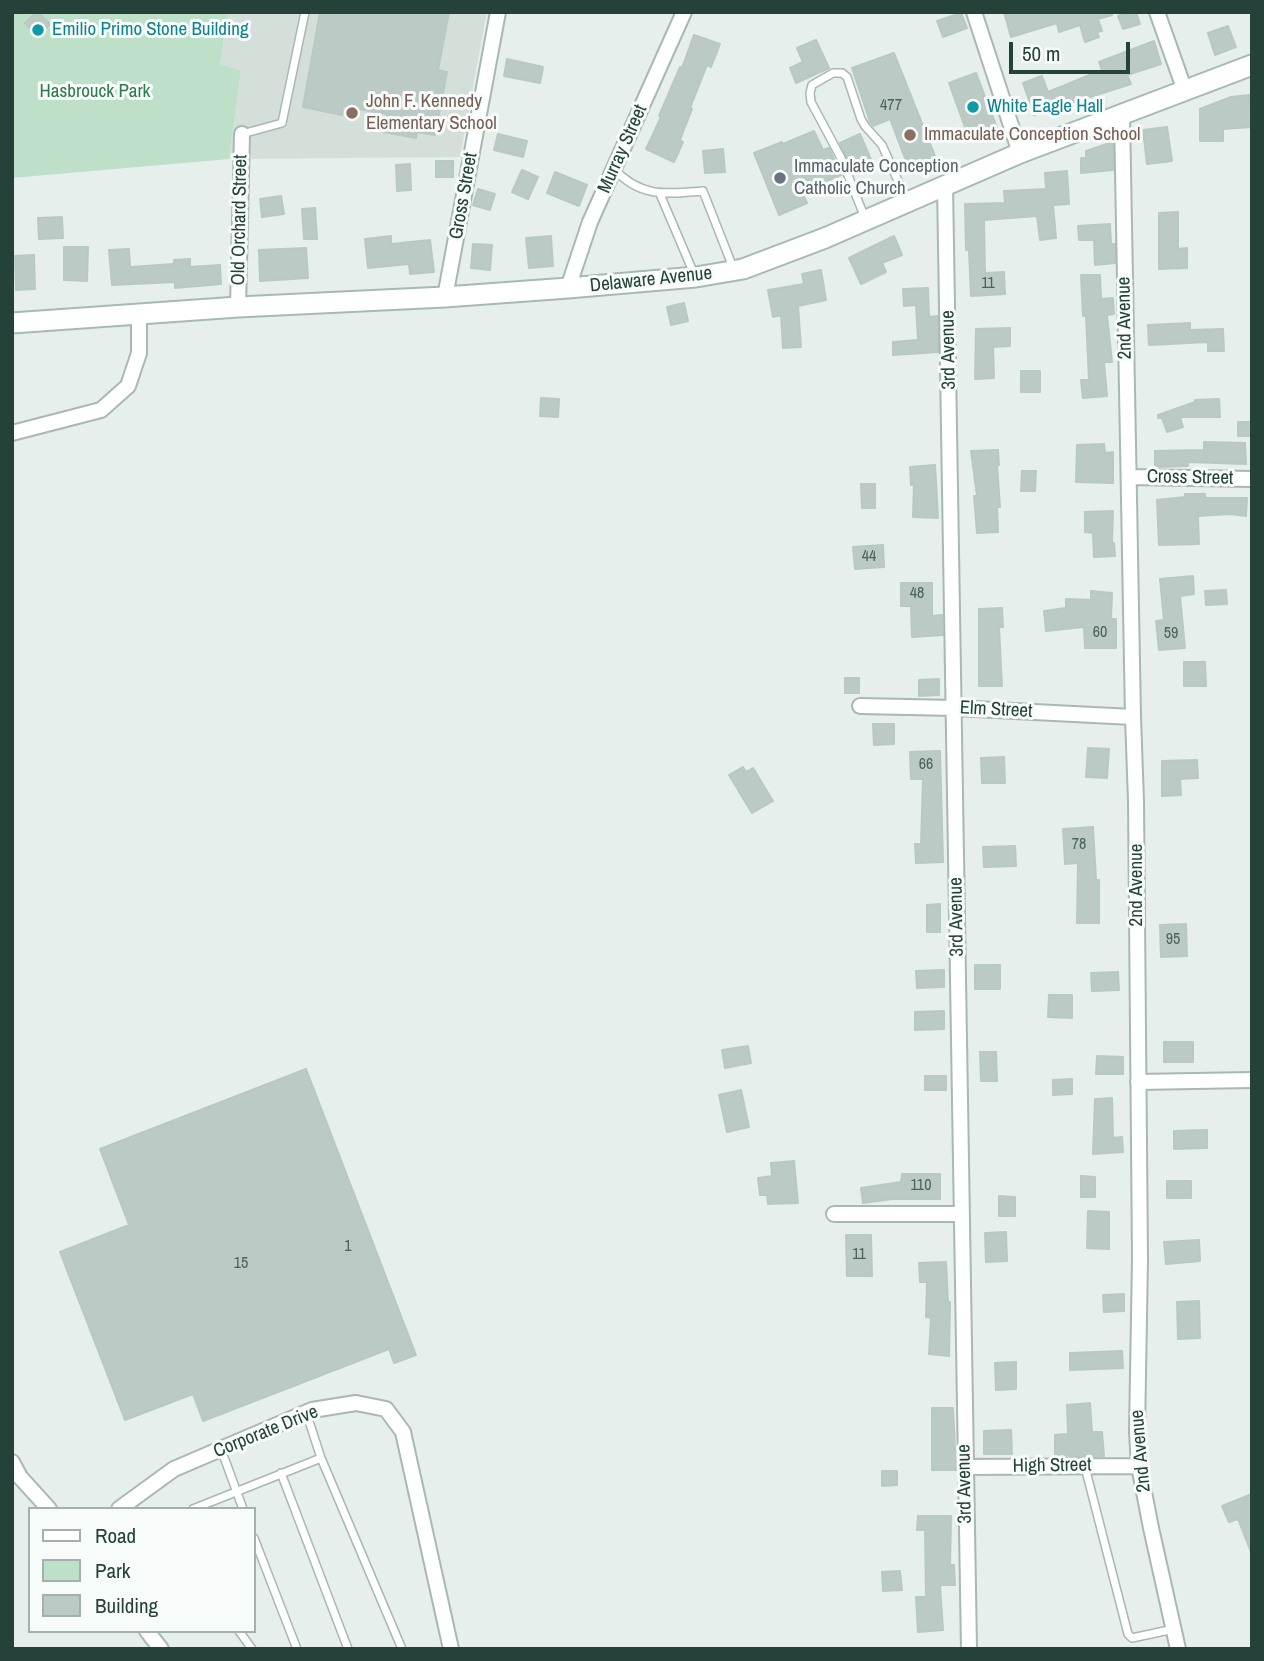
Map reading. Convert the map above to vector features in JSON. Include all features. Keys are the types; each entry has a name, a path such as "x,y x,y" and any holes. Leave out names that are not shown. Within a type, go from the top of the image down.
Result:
{"street":[{"name":"Gross Street","path":"445,297 498,12"},
{"name":"Murray Street","path":"568,288 590,222 684,12"},
{"path":"974,12 1020,153"},
{"path":"1157,12 1185,90"},
{"name":"Delaware Avenue","path":"12,323 568,288 696,277 734,270 774,259 1020,153 1252,65"},
{"name":"2nd Avenue","path":"1122,116 1136,801 1139,1466 1178,1649"},
{"name":"Old Orchard Street","path":"238,307 242,134"},
{"name":"3rd Avenue","path":"945,184 970,1649"},
{"path":"12,433 101,410 128,386 139,354 138,314"},
{"name":"Cross Street","path":"1129,477 1252,480"},
{"name":"Elm Street","path":"860,706 1133,717"},
{"path":"1138,1082 1252,1080"},
{"path":"834,1214 961,1214"},
{"name":"Corporate Drive","path":"123,1507 174,1469 306,1412 356,1403 386,1409 403,1432 451,1649"},
{"path":"12,1462 20,1477 47,1507"},
{"name":"High Street","path":"965,1467 1139,1466"},
{"path":"149,1633 161,1649"}],"lane":[{"path":"242,134 282,123 305,12"},
{"path":"866,220 841,158 811,102 812,85 833,73 842,73 847,77 861,118 882,145 907,201"},
{"path":"614,168 620,175 650,193 703,191 734,270"},
{"path":"660,194 696,277"},
{"path":"306,1412 321,1458 402,1649"},
{"path":"221,1449 242,1507"},
{"path":"198,1507 321,1458"},
{"path":"1084,1466 1128,1634 1132,1637 1174,1629"},
{"path":"281,1473 348,1649"},
{"path":"256,1543 297,1649"},
{"path":"240,1633 252,1649"}],"shaded area":[{"name":"John F. Kennedy Elementary School","path":"228,12 487,12 460,157 229,159 241,70 220,64"}],"green space":[{"name":"Hasbrouck Park","path":"12,12 228,12 220,64 241,70 229,159 12,178"}],"building":[{"name":"Emilio Primo Stone Building","path":"37,12 50,24 37,36 25,23"},
{"path":"320,12 449,12 438,70 447,72 435,135 417,132 416,138 384,132 387,114 343,106 342,115 303,107"},
{"path":"1004,12 1111,12 1112,15 1098,19 1102,31 1097,32 1099,37 1085,42 1080,25 1059,32 1057,23 1011,37"},
{"path":"1136,12 1140,24 1123,29 1118,16"},
{"path":"961,13 967,28 943,37 937,21"},
{"path":"1228,26 1236,47 1215,55 1208,33"},
{"path":"694,35 720,44 711,67 707,65 690,108 692,109 680,140 683,142 674,162 646,149"},
{"path":"816,40 829,68 796,83 790,68 803,62 797,48"},
{"path":"1154,41 1161,64 1127,75 1131,84 1034,115 1023,83 1042,76 1048,92 1102,70 1099,62"},
{"path":"894,53 935,156 908,166 890,119 873,126 870,122 852,68"},
{"path":"507,59 543,67 540,83 504,76"},
{"name":"White Eagle Hall","path":"976,73 998,130 970,141 949,83"},
{"path":"1250,95 1252,127 1223,129 1223,141 1200,141 1200,109 1231,97"},
{"path":"1167,127 1172,161 1147,164 1143,130"},
{"path":"814,131 823,150 829,148 841,175 802,192 807,203 779,215 754,153"},
{"path":"498,134 527,141 523,157 494,150"},
{"path":"860,134 872,162 853,171 840,143"},
{"path":"1113,142 1113,170 1081,173 1081,158 1086,158 1086,151"},
{"path":"723,149 725,172 705,173 703,151"},
{"path":"436,161 453,161 453,177 436,177"},
{"path":"410,164 411,190 397,191 396,165"},
{"path":"522,170 538,177 528,199 512,192"},
{"path":"1067,171 1069,204 1053,205 1056,238 1040,240 1037,216 984,220 985,273 1004,272 1005,294 971,296 965,204 1005,203 1004,191 1046,189 1045,173"},
{"path":"555,172 587,185 579,206 547,193"},
{"path":"478,189 495,194 490,210 473,205"},
{"path":"281,196 284,214 262,217 260,199"},
{"path":"315,208 317,239 304,239 302,209"},
{"path":"1178,212 1178,249 1187,248 1187,268 1159,269 1159,213"},
{"path":"62,217 63,238 39,239 38,218"},
{"path":"1110,224 1111,244 1115,244 1115,263 1095,265 1094,240 1079,240 1078,226"},
{"path":"391,236 391,244 430,240 434,272 410,274 409,264 368,268 365,239"},
{"path":"551,236 553,266 529,268 526,238"},
{"path":"894,236 902,255 882,263 886,272 861,284 849,258"},
{"path":"473,244 492,245 490,270 471,268"},
{"path":"64,247 88,247 87,281 64,280"},
{"path":"306,248 308,278 260,281 259,250"},
{"path":"129,249 130,267 174,264 174,260 190,259 190,267 220,265 221,284 175,288 175,282 112,285 109,250"},
{"path":"34,255 35,289 16,290 15,256"},
{"path":"821,270 826,300 798,306 801,347 783,348 781,315 773,317 768,290 804,284 802,274"},
{"path":"1081,275 1100,275 1101,299 1113,298 1114,314 1107,315 1112,362 1104,362 1107,396 1083,398 1081,380 1089,380"},
{"path":"928,288 929,317 938,316 938,352 893,355 893,342 918,340 916,305 904,306 903,289"},
{"path":"684,303 688,321 671,325 667,307"},
{"path":"1190,323 1190,330 1223,329 1224,351 1208,351 1208,342 1149,345 1148,325"},
{"path":"1010,328 1010,346 993,347 994,378 975,379 976,329"},
{"path":"1021,371 1040,371 1040,392 1021,392"},
{"path":"541,398 559,399 558,417 540,416"},
{"path":"1219,399 1220,417 1180,417 1183,427 1167,432 1162,418 1158,418 1158,415 1195,400"},
{"path":"1238,422 1252,422 1252,436 1238,436"},
{"path":"1204,442 1245,443 1246,464 1188,462 1188,466 1155,467 1155,451 1204,450"},
{"path":"1104,444 1105,453 1113,452 1113,483 1076,482 1077,445"},
{"path":"998,450 998,532 977,533 974,496 977,496 971,451"},
{"path":"935,465 938,518 913,517 914,484 911,485 910,467"},
{"path":"1022,471 1036,471 1035,491 1021,491"},
{"path":"861,484 875,484 875,508 862,508"},
{"path":"1185,494 1205,494 1205,498 1247,498 1246,516 1198,516 1199,544 1159,545 1157,500 1185,497"},
{"path":"1113,511 1112,543 1115,556 1094,557 1093,533 1085,532 1085,512"},
{"path":"883,545 884,567 855,569 853,547"},
{"path":"1193,576 1194,594 1180,596 1185,648 1159,650 1156,621 1164,620 1160,579"},
{"path":"901,583 932,583 932,616 942,615 943,635 912,637 911,606 901,606"},
{"path":"1226,590 1227,604 1206,605 1205,591"},
{"path":"1091,591 1112,593 1111,619 1116,619 1116,648 1085,648 1084,627 1046,631 1044,611 1066,608 1066,599 1091,600"},
{"path":"1002,608 1003,627 999,627 1002,686 979,686 979,609"},
{"path":"1184,662 1205,662 1206,686 1184,686"},
{"path":"845,678 859,678 859,693 845,693"},
{"path":"939,679 939,695 919,696 919,680"},
{"path":"873,724 894,724 894,744 874,745"},
{"path":"1088,748 1109,749 1107,778 1086,777"},
{"path":"940,751 943,862 916,863 915,844 921,844 923,779 911,779 910,752"},
{"path":"1004,757 1005,783 982,783 981,758"},
{"path":"1197,760 1198,778 1180,779 1181,795 1162,796 1162,761"},
{"path":"743,767 746,772 753,768 773,801 752,813 729,775"},
{"path":"1093,827 1096,880 1099,880 1099,923 1077,923 1078,863 1065,864 1063,829"},
{"path":"1015,846 1016,866 984,867 983,847"},
{"path":"940,904 940,932 927,932 927,905"},
{"path":"1186,924 1187,956 1161,957 1160,925"},
{"path":"975,965 1000,965 1000,989 975,989"},
{"path":"944,970 944,987 917,988 916,971"},
{"path":"1118,972 1119,990 1092,991 1091,973"},
{"path":"1049,995 1072,995 1072,1018 1048,1017"},
{"path":"944,1011 944,1029 915,1030 915,1012"},
{"path":"1164,1042 1193,1042 1193,1062 1164,1062"},
{"path":"748,1046 751,1063 725,1068 722,1050"},
{"path":"980,1052 996,1052 997,1081 981,1081"},
{"path":"1097,1056 1123,1057 1123,1074 1096,1074"},
{"path":"306,1069 416,1355 394,1363 389,1349 203,1421 193,1394 125,1420 60,1252 129,1225 100,1149"},
{"path":"925,1076 946,1076 946,1090 925,1090"},
{"path":"1072,1079 1072,1094 1053,1095 1053,1080"},
{"path":"741,1090 749,1127 727,1132 719,1095"},
{"path":"1112,1098 1113,1138 1122,1137 1123,1152 1093,1154 1095,1099"},
{"path":"1207,1130 1207,1148 1174,1149 1174,1131"},
{"path":"794,1161 798,1203 768,1204 767,1195 760,1195 758,1178 772,1176 771,1163"},
{"path":"902,1174 940,1174 940,1199 892,1199 863,1203 861,1188 901,1182"},
{"path":"1081,1176 1095,1177 1095,1197 1081,1197"},
{"path":"1167,1181 1191,1181 1191,1198 1167,1198"},
{"path":"999,1196 1015,1197 1015,1216 999,1216"},
{"path":"1088,1211 1109,1212 1109,1249 1087,1248"},
{"path":"1006,1232 1007,1261 986,1262 985,1233"},
{"path":"846,1235 871,1235 872,1276 847,1276"},
{"path":"1199,1240 1200,1261 1166,1264 1164,1242"},
{"path":"946,1262 950,1302 949,1356 929,1354 931,1318 926,1317 927,1282 920,1282 919,1263"},
{"path":"1124,1294 1124,1311 1104,1312 1103,1295"},
{"path":"1199,1301 1200,1338 1178,1339 1177,1302"},
{"path":"1122,1351 1123,1368 1070,1370 1070,1353"},
{"path":"1016,1362 1016,1389 996,1390 995,1363"},
{"path":"1090,1403 1092,1432 1102,1432 1104,1456 1055,1457 1055,1435 1068,1434 1067,1405"},
{"path":"932,1408 953,1408 956,1470 932,1470"},
{"path":"1011,1430 1012,1454 984,1454 984,1431"},
{"path":"882,1471 897,1471 897,1485 882,1486"},
{"path":"1252,1494 1251,1552 1238,1519 1229,1522 1222,1506"},
{"path":"918,1516 951,1516 950,1565 954,1565 955,1585 940,1585 943,1630 918,1632 916,1597 926,1597 925,1530 917,1530"},
{"path":"900,1571 902,1590 883,1591 882,1572"}],"place":[{"name":"Emilio Primo Stone Building","path":"38,30"},
{"name":"White Eagle Hall","path":"973,107"},
{"name":"John F. Kennedy Elementary School","path":"352,113"},
{"name":"Immaculate Conception School","path":"910,135"},
{"name":"Immaculate Conception Catholic Church","path":"780,178"}]}
